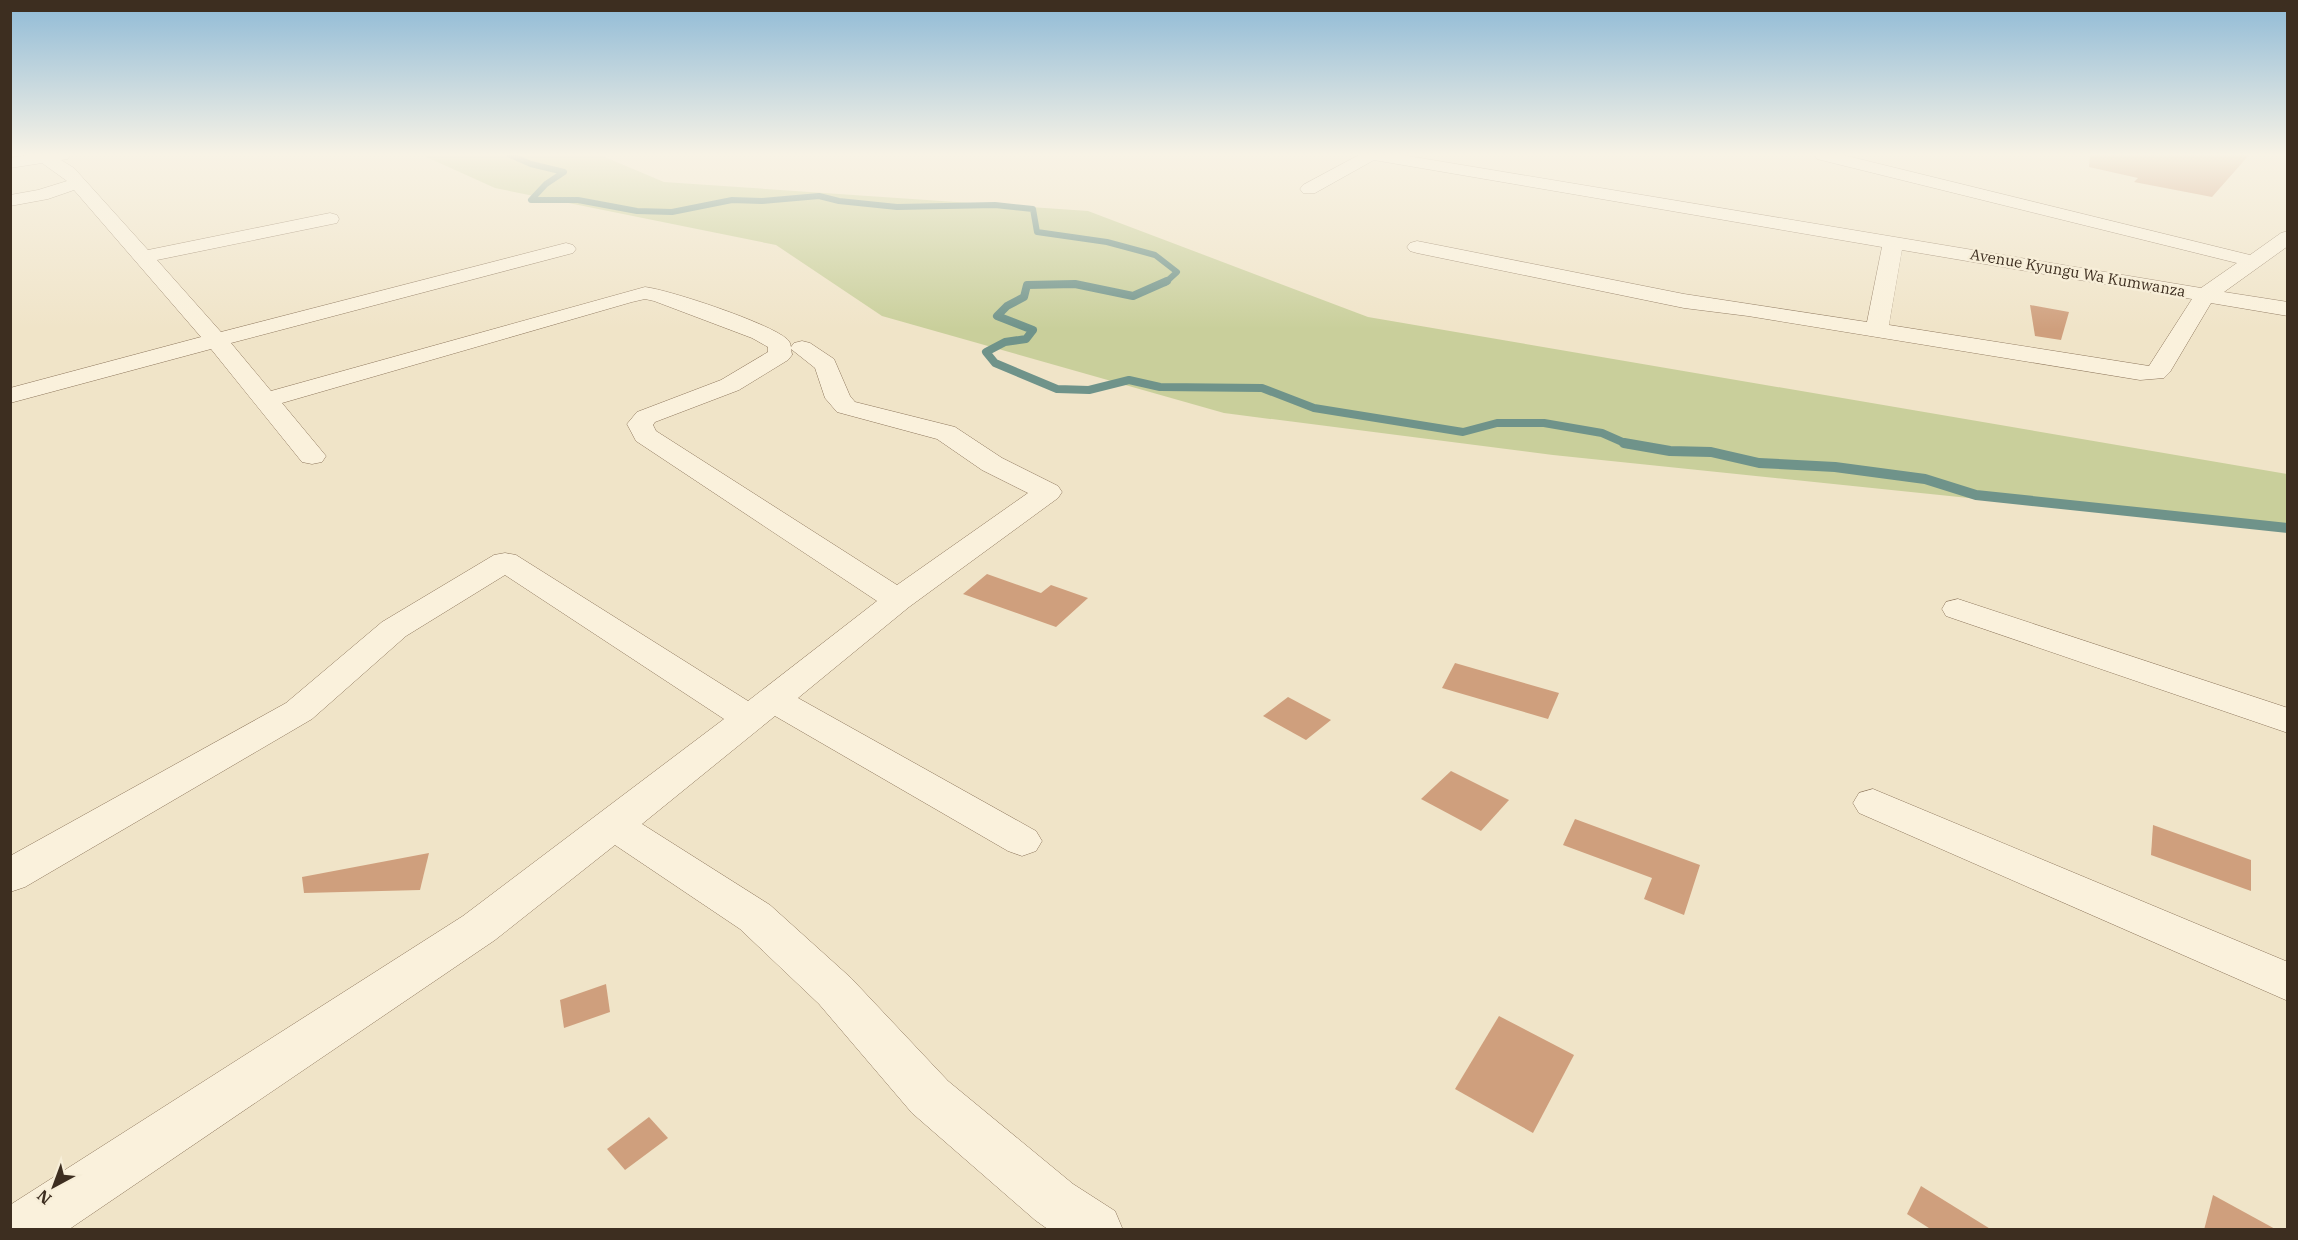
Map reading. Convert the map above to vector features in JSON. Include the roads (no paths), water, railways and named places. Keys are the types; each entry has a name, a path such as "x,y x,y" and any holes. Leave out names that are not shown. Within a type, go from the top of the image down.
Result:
{"street":[{"path":"105,213 216,340 312,456"},
{"name":"Avenue Kyungu Wa Kumwanza","path":"1719,213 2288,309"},
{"path":"2057,213 2251,261"},
{"path":"143,256 330,219"},
{"path":"1417,247 1684,301 1748,309 2140,373 2155,373 2161,367 2205,295 2288,237"},
{"path":"1877,330 1893,242"},
{"path":"10,396 566,249"},
{"path":"266,400 627,297 645,293 658,295 760,333 779,344 780,355 730,384 646,417 640,424 645,435 898,600"},
{"path":"20,1230 479,928 614,825 898,600 1048,492 992,464 946,433 846,407 838,398 826,364 802,348"},
{"path":"10,876 299,711 394,629 505,562 761,709 1022,841"},
{"path":"1958,609 2288,721"},
{"path":"1873,803 2288,982"},
{"path":"614,825 755,917 835,991 930,1097 1054,1202 1096,1230"}],"waterway":[{"path":"1034,213 1037,232 1107,242 1155,255 1177,272 1165,283"},
{"path":"1167,281 1133,296 1075,284 1027,285 1024,297 1007,306 997,316 1033,330 1026,339 1005,342 986,352 995,363 1057,389 1089,390 1129,380 1160,387 1262,388 1314,408 1463,432 1497,423 1544,423 1602,433 1625,443"},
{"path":"1625,443 1670,451 1711,452 1759,463 1835,467 1925,479 1976,495 2288,528"}]}
